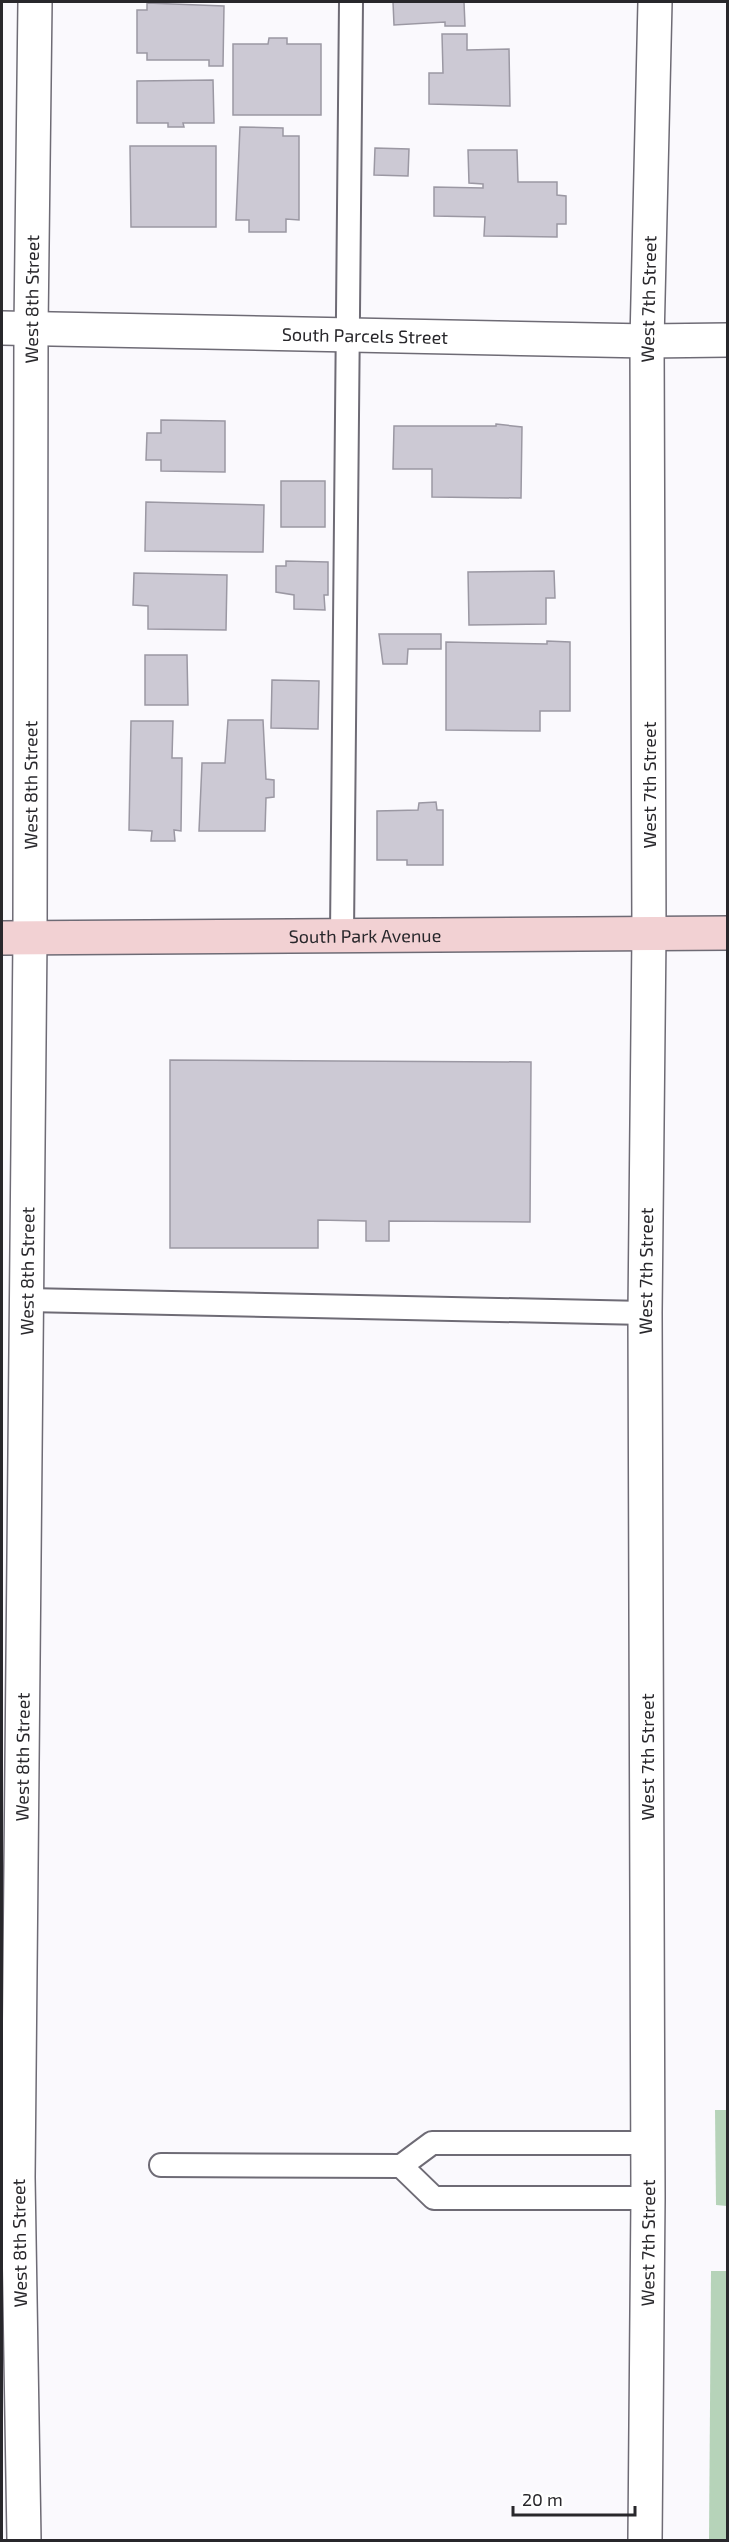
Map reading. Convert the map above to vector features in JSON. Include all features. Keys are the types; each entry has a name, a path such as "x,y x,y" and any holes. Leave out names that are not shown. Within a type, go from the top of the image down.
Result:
{"street":[{"name":"West 8th Street","path":"24,2541 10,2177 13,1559 27,1300 16,938 16,328 35,2"},
{"name":"West 7th Street","path":"645,2541 648,2198 645,1313 649,934 647,341 655,2"},
{"name":"South Parcels Street","path":"16,328 647,341 728,340"},
{"name":"South Park Avenue","path":"16,938 728,933"}],"lane":[{"path":"342,934 351,2"},
{"path":"27,1300 645,1313"},
{"path":"161,2165 401,2166 432,2143 648,2143"},
{"path":"401,2166 434,2198 648,2198"}],"green space":[{"path":"715,2110 727,2110 727,2206 716,2205"},
{"path":"711,2271 727,2271 727,2540 709,2540"}],"building":[{"path":"393,2 464,2 465,26 445,26 445,22 394,25"},
{"path":"147,3 224,6 223,66 209,66 209,60 147,60 147,53 137,53 137,10 147,10"},
{"path":"442,34 467,34 467,50 509,49 510,106 429,104 429,73 443,73"},
{"path":"269,38 287,38 287,44 321,44 321,115 233,115 233,44 268,44"},
{"path":"213,80 214,123 183,123 184,127 168,127 168,123 137,123 137,81"},
{"path":"240,127 283,128 283,136 299,136 299,220 286,219 286,232 249,232 249,220 236,220"},
{"path":"130,146 216,146 216,227 131,227"},
{"path":"375,148 409,149 408,176 374,175"},
{"path":"468,150 517,150 518,182 557,182 557,195 566,196 566,224 557,224 557,237 484,236 485,217 434,216 434,187 483,188 483,184 469,183"},
{"path":"161,420 225,421 225,472 161,471 161,460 146,460 147,433 161,433"},
{"path":"496,424 522,427 521,498 432,497 432,469 393,469 394,426 496,426"},
{"path":"281,481 325,481 325,527 281,527"},
{"path":"146,502 264,505 263,552 145,551"},
{"path":"286,561 328,562 328,595 324,595 325,610 294,609 294,595 276,592 276,566 286,566"},
{"path":"554,571 555,598 546,598 546,624 469,625 468,572"},
{"path":"134,573 227,575 226,630 148,629 148,606 133,605"},
{"path":"379,634 441,634 441,649 408,649 407,664 383,664"},
{"path":"547,641 570,642 570,711 540,711 540,731 446,730 446,642 547,644"},
{"path":"145,655 187,655 188,705 145,705"},
{"path":"272,680 319,681 318,729 271,728"},
{"path":"228,720 263,720 266,779 274,780 274,797 266,798 265,831 199,831 202,763 225,763"},
{"path":"131,721 173,721 172,758 182,758 181,831 174,830 175,841 151,841 152,831 129,830"},
{"path":"436,802 437,810 443,810 443,865 407,865 407,860 377,860 377,811 418,810 419,803"},
{"path":"170,1060 531,1062 530,1222 389,1221 389,1241 366,1241 366,1221 318,1220 318,1248 170,1248"}]}
